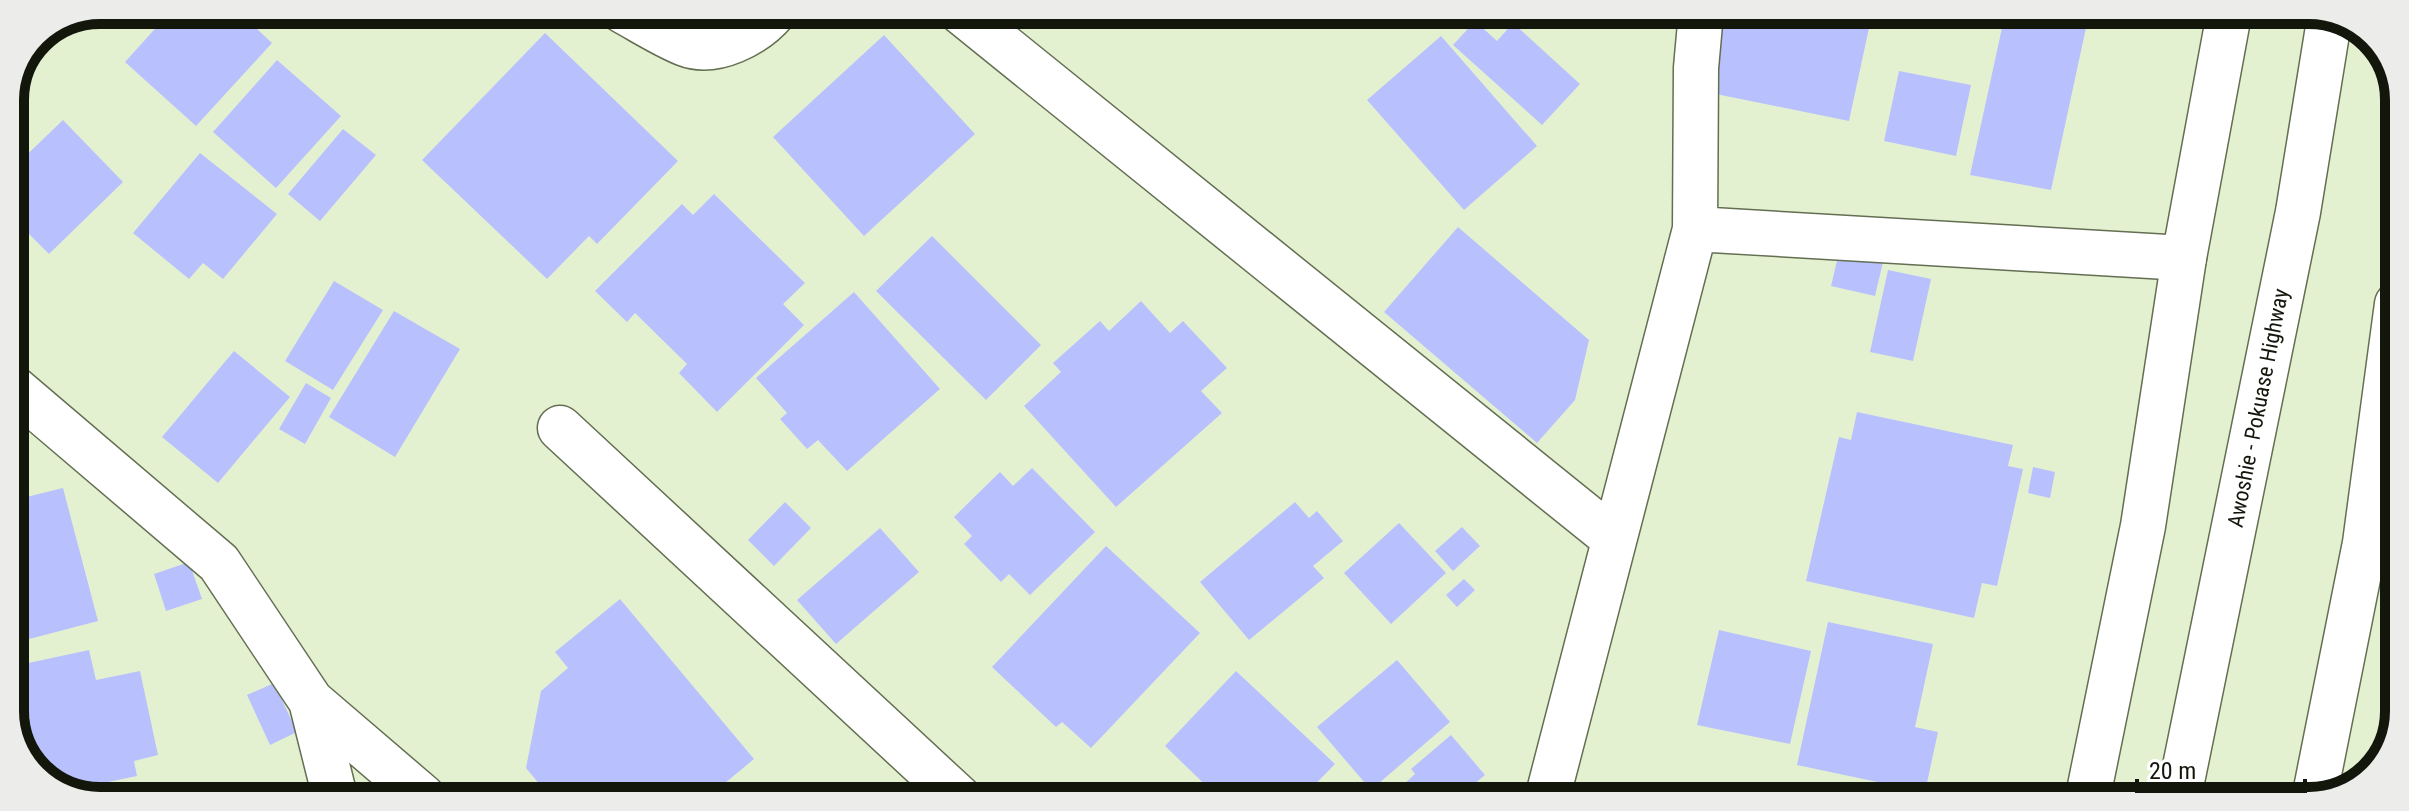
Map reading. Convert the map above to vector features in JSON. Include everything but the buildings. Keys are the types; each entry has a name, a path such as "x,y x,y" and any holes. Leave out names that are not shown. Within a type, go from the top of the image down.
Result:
{"street":[{"path":"647,24 688,46 733,43 763,24"},
{"path":"976,24 1613,538"},
{"path":"1550,787 1695,229 1696,68 1700,24"},
{"path":"2090,787 2143,526 2184,258 2227,24"},
{"name":"Awoshie - Pokuase Highway","path":"2181,787 2298,212 2328,27"},
{"path":"1695,229 2184,258"},
{"path":"2317,786 2365,543 2385,394"},
{"path":"24,397 219,563 311,701 411,787"},
{"path":"560,428 947,787"},
{"path":"311,701 332,787"}]}
